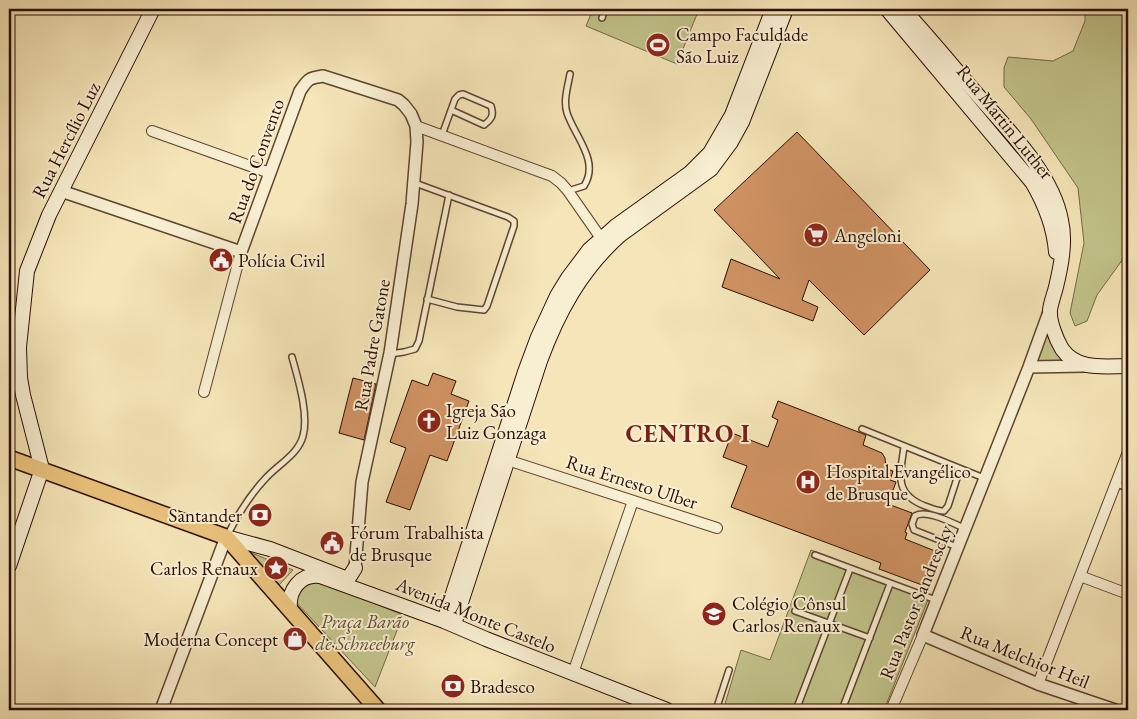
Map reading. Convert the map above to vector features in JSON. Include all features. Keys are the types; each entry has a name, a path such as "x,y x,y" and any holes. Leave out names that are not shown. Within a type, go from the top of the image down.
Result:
{"main road":[{"name":"Rua Hercílio Luz","path":"42,469 23,396 19,365 19,347 27,271 40,235 61,191 153,9"},
{"path":"759,62 773,9"},
{"path":"449,623 535,359 561,299 586,271 604,242 620,235 711,170 731,142 737,118 759,62 786,9"},
{"name":"Rua Martin Luther","path":"887,9 1032,182 1047,209 1052,224 1058,275"},
{"name":"Rua Martin Luther","path":"904,9 1024,149 1046,180 1058,207 1062,226 1062,251 1050,311 1057,339 1062,349 1069,357 1087,366"},
{"path":"908,9 921,28"},
{"path":"1087,366 1128,366"},
{"path":"14,460 226,538 270,549 344,578 350,576 355,568"},
{"path":"9,566 42,469"},
{"path":"226,538 378,710"},
{"path":"355,568 355,576 358,581 394,596 408,607"},
{"name":"Avenida Monte Castelo","path":"290,609 289,600 300,580 315,575 408,607 667,710"}],"street":[{"name":"Rua do Convento","path":"61,191 242,252 300,91 312,77 323,76 398,100 411,114 416,126"},
{"path":"416,126 552,176 568,191 604,242"},
{"name":"Rua Padre Gatone","path":"355,568 362,482 390,354 414,183 417,142 416,126"},
{"path":"152,131 270,173"},
{"path":"204,392 242,252"},
{"name":"Rua Martin Luther","path":"1029,366 1050,311"},
{"path":"1029,366 1087,366"},
{"name":"Rua Pastor Sandrescky","path":"891,710 923,635 1029,366"},
{"path":"1038,684 1128,452"},
{"name":"Rua Ernesto Ulber","path":"503,459 717,528"},
{"path":"574,674 633,501"},
{"path":"161,710 226,538"},
{"path":"1080,576 1128,594"},
{"name":"Rua Melchior Heil","path":"923,635 1038,684 1102,708 1114,710"}],"lane":[{"path":"602,18 605,9"},
{"path":"568,191 584,186 588,179 590,168 582,145 566,112 566,97 570,74"},
{"path":"442,136 451,110 455,99 458,95 463,94 490,106 493,112 491,120 484,125 451,110"},
{"path":"414,183 508,217 514,221 514,226 484,310 457,307 427,299"},
{"path":"390,354 415,348 419,341 449,195"},
{"path":"226,538 246,501 267,477 292,454 304,435 304,411 292,357"},
{"path":"862,429 984,479"},
{"path":"904,446 901,464 903,491 909,498 918,503 938,511 944,511 948,506 960,469"},
{"path":"1116,484 1128,488"},
{"path":"957,547 914,530 912,524 915,516 921,512 965,528"},
{"path":"815,555 937,600"},
{"path":"796,710 850,569"},
{"path":"842,710 890,584"},
{"path":"795,611 870,638"},
{"path":"716,710 730,670"}],"green space":[{"name":"Campo Faculdade São Luiz","path":"593,9 699,9 677,64 586,26"},
{"path":"1085,9 1128,9 1128,252 1097,295 1087,321 1075,326 1070,313 1084,243 1078,188 1031,119 1004,87 1004,68 1008,57 1053,61 1073,51 1085,21"},
{"path":"1048,329 1065,361 1036,362"},
{"path":"811,550 930,595 884,710 744,710 725,704 741,650 770,660"},
{"name":"Praça Barão de Schneeburg","path":"247,551 293,570 278,586"},
{"name":"Praça Barão de Schneeburg","path":"320,581 403,615 375,687 294,600 308,583"}],"building":[{"name":"Angeloni","path":"797,132 930,270 864,335 809,280 802,300 818,307 813,321 722,287 731,259 780,279 714,210"},
{"name":"Igreja São Luiz Gonzaga","path":"433,373 456,381 451,394 469,401 447,461 430,455 410,510 386,502 406,448 390,442 412,380 428,386"},
{"path":"353,378 376,384 364,440 339,433"},
{"name":"Hospital Evangélico de Brusque","path":"778,401 866,435 863,445 882,453 885,458 886,469 893,471 890,480 896,482 888,504 912,513 905,532 907,533 905,539 935,551 922,585 879,569 881,563 731,507 747,466 723,457 732,433 768,447 778,420 772,417"}],"place":[{"name":"Campo Faculdade São Luiz","path":"658,45"},
{"name":"Angeloni","path":"816,235"},
{"name":"Polícia Civil","path":"221,260"},
{"name":"Igreja São Luiz Gonzaga","path":"429,421"},
{"name":"Hospital Evangélico de Brusque","path":"808,482"},
{"name":"Santander","path":"260,515"},
{"name":"Fórum Trabalhista de Brusque","path":"332,543"},
{"name":"Carlos Renaux","path":"276,568"},
{"name":"Colégio Cônsul Carlos Renaux","path":"714,614"},
{"name":"Moderna Concept","path":"295,639"},
{"name":"Bradesco","path":"453,686"}],"district":[{"name":"CENTRO I","path":"688,433"}]}
